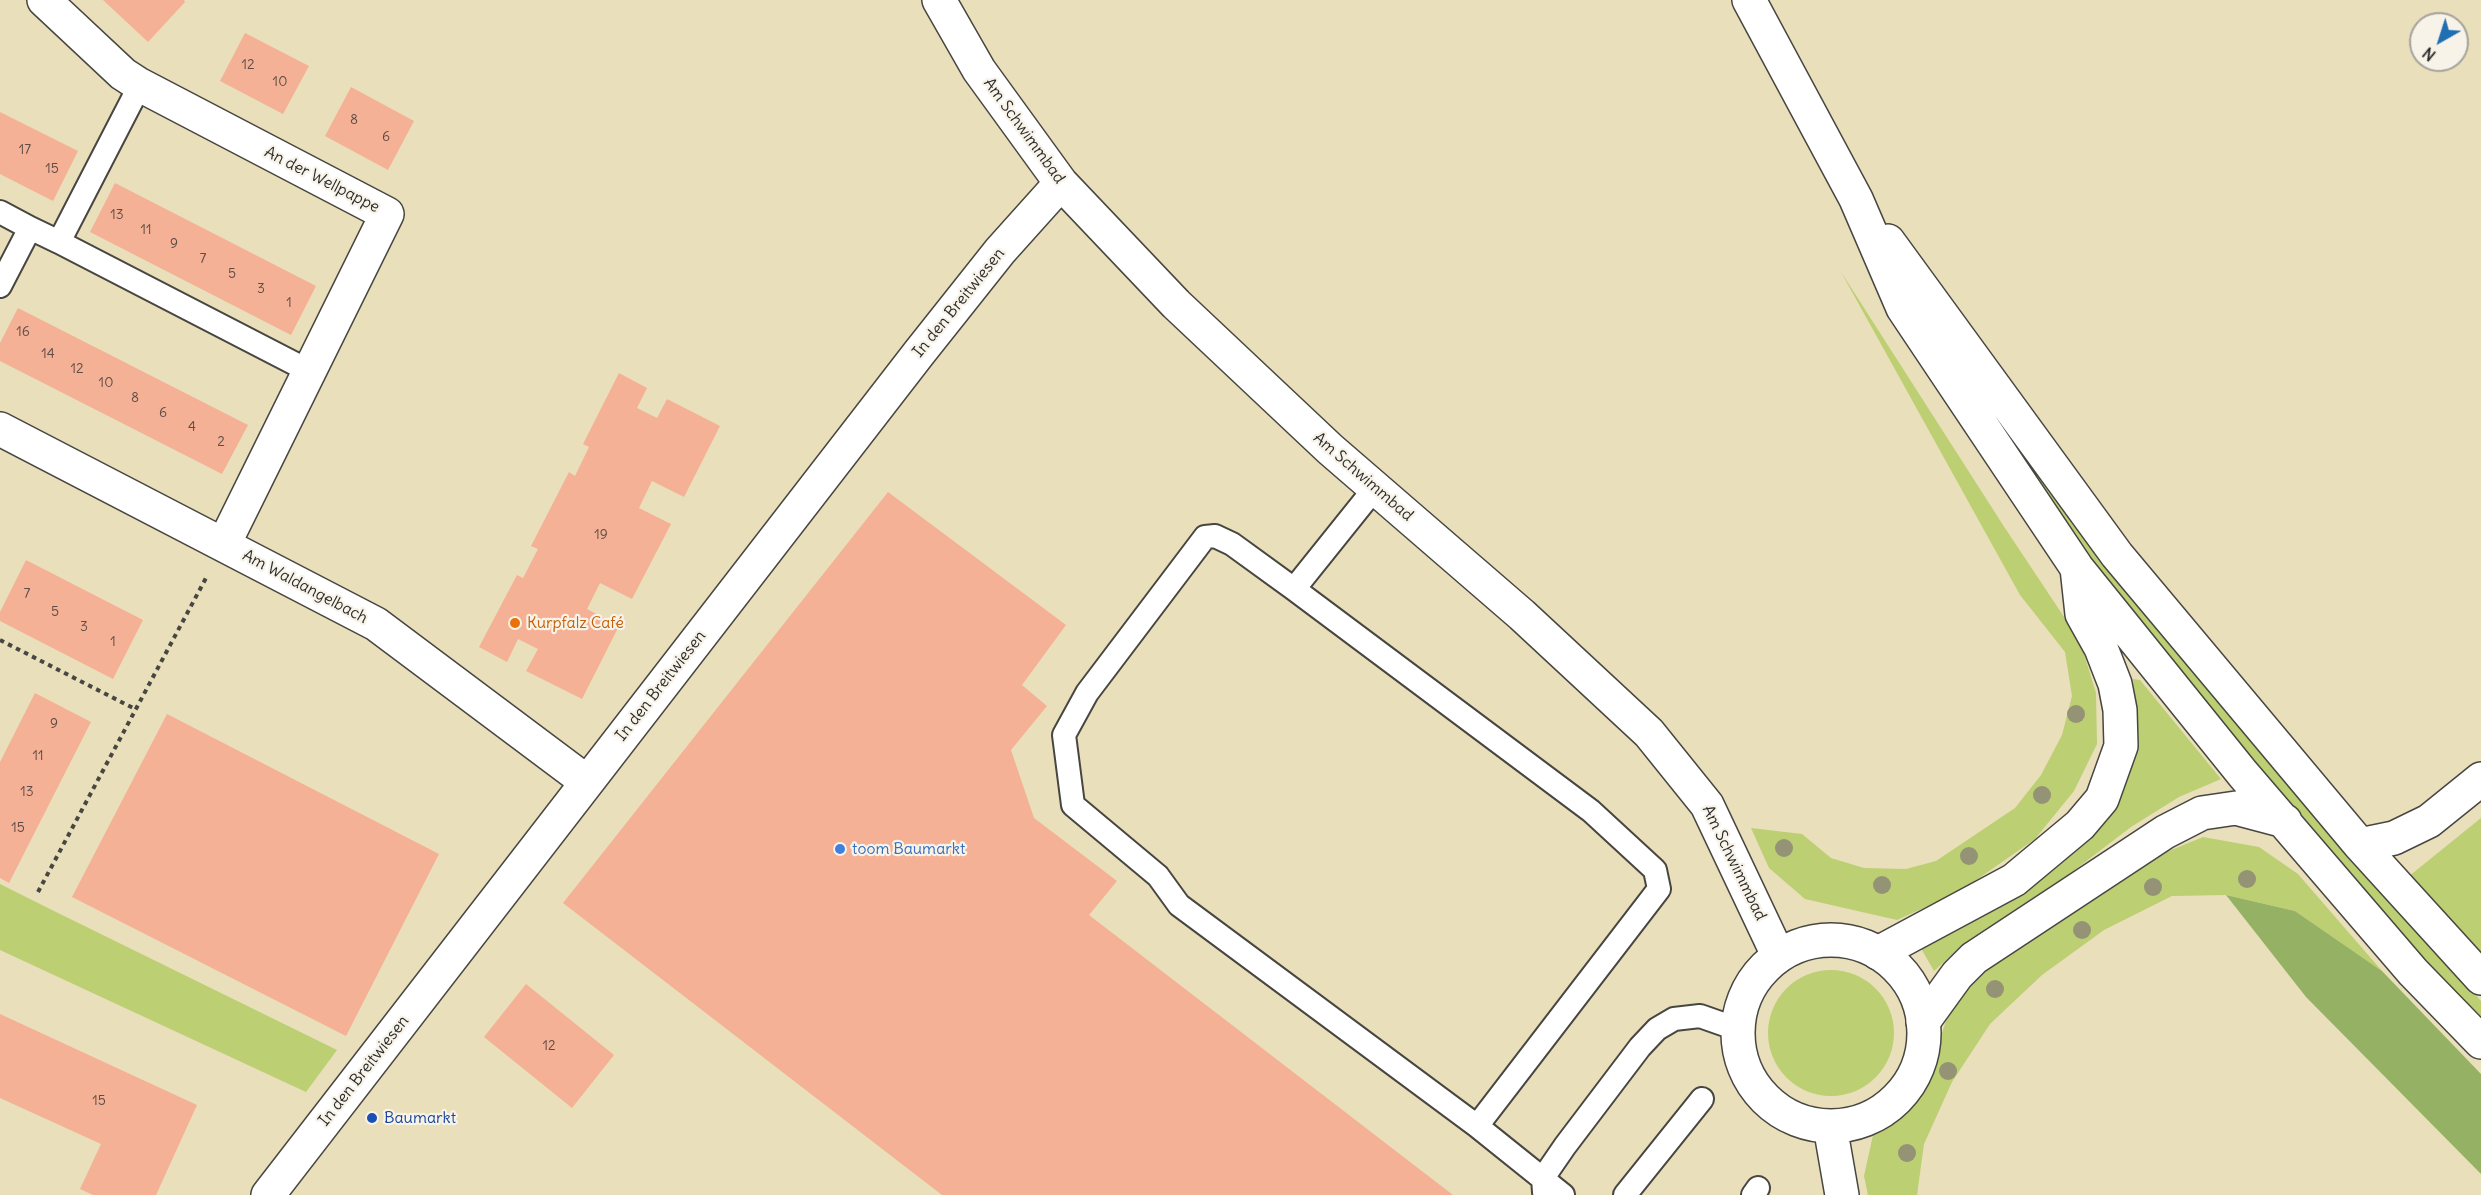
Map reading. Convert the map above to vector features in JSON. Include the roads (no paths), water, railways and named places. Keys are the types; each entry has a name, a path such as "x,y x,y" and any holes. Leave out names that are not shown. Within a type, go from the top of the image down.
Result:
{"street":[{"name":"An der Wellpappe","path":"44,0 123,74 140,85 387,214 224,544"},
{"name":"Am Schwimmbad","path":"939,0 978,70 1061,183 1176,304 1330,449 1522,615 1649,733 1707,805 1778,955"},
{"path":"1749,0 1856,199 1903,308 2077,568 2243,774 2413,972 2481,1042"},
{"name":"In den Breitwiesen","path":"268,1195 919,353 1000,251 1061,183"},
{"path":"1856,199 2117,555 2360,845 2481,978"},
{"name":"Am Waldangelbach","path":"0,429 376,624 587,783"},
{"path":"1878,953 2014,880 2080,825 2102,799 2121,746 2120,710 2115,684 2101,648 2082,614 2077,568"},
{"path":"2360,845 2394,838 2429,821 2481,779"},
{"path":"1923,1022 1957,975 1974,958 2165,832 2202,813 2236,808 2285,821"},
{"path":"1828,940 1853,943 1878,953 1895,966 1908,982 1918,1001 1923,1022 1923,1044 1918,1066 1907,1086 1892,1104 1874,1116 1852,1124 1830,1126 1806,1123 1782,1113 1763,1097 1748,1077 1740,1054 1737,1029 1741,1008 1749,987 1762,969 1778,955 1802,944 1828,940"},
{"path":"1830,1126 1842,1195"}],"lane":[{"path":"59,242 140,85"},
{"path":"0,212 309,371"},
{"path":"0,286 30,228"},
{"path":"1294,589 1375,488"},
{"path":"1477,1126 1659,889 1654,870 1592,811 1294,589 1232,544 1215,536 1205,537 1087,693 1064,735 1073,805 1158,876 1179,905 1477,1126 1543,1187 1563,1195"},
{"path":"1543,1187 1640,1047 1657,1029 1674,1019 1700,1016 1737,1029"},
{"path":"1625,1195 1702,1099"}],"place":[{"name":"Kurpfalz Café","path":"515,623"},
{"name":"toom Baumarkt","path":"840,849"},
{"name":"Baumarkt","path":"372,1118"}]}
